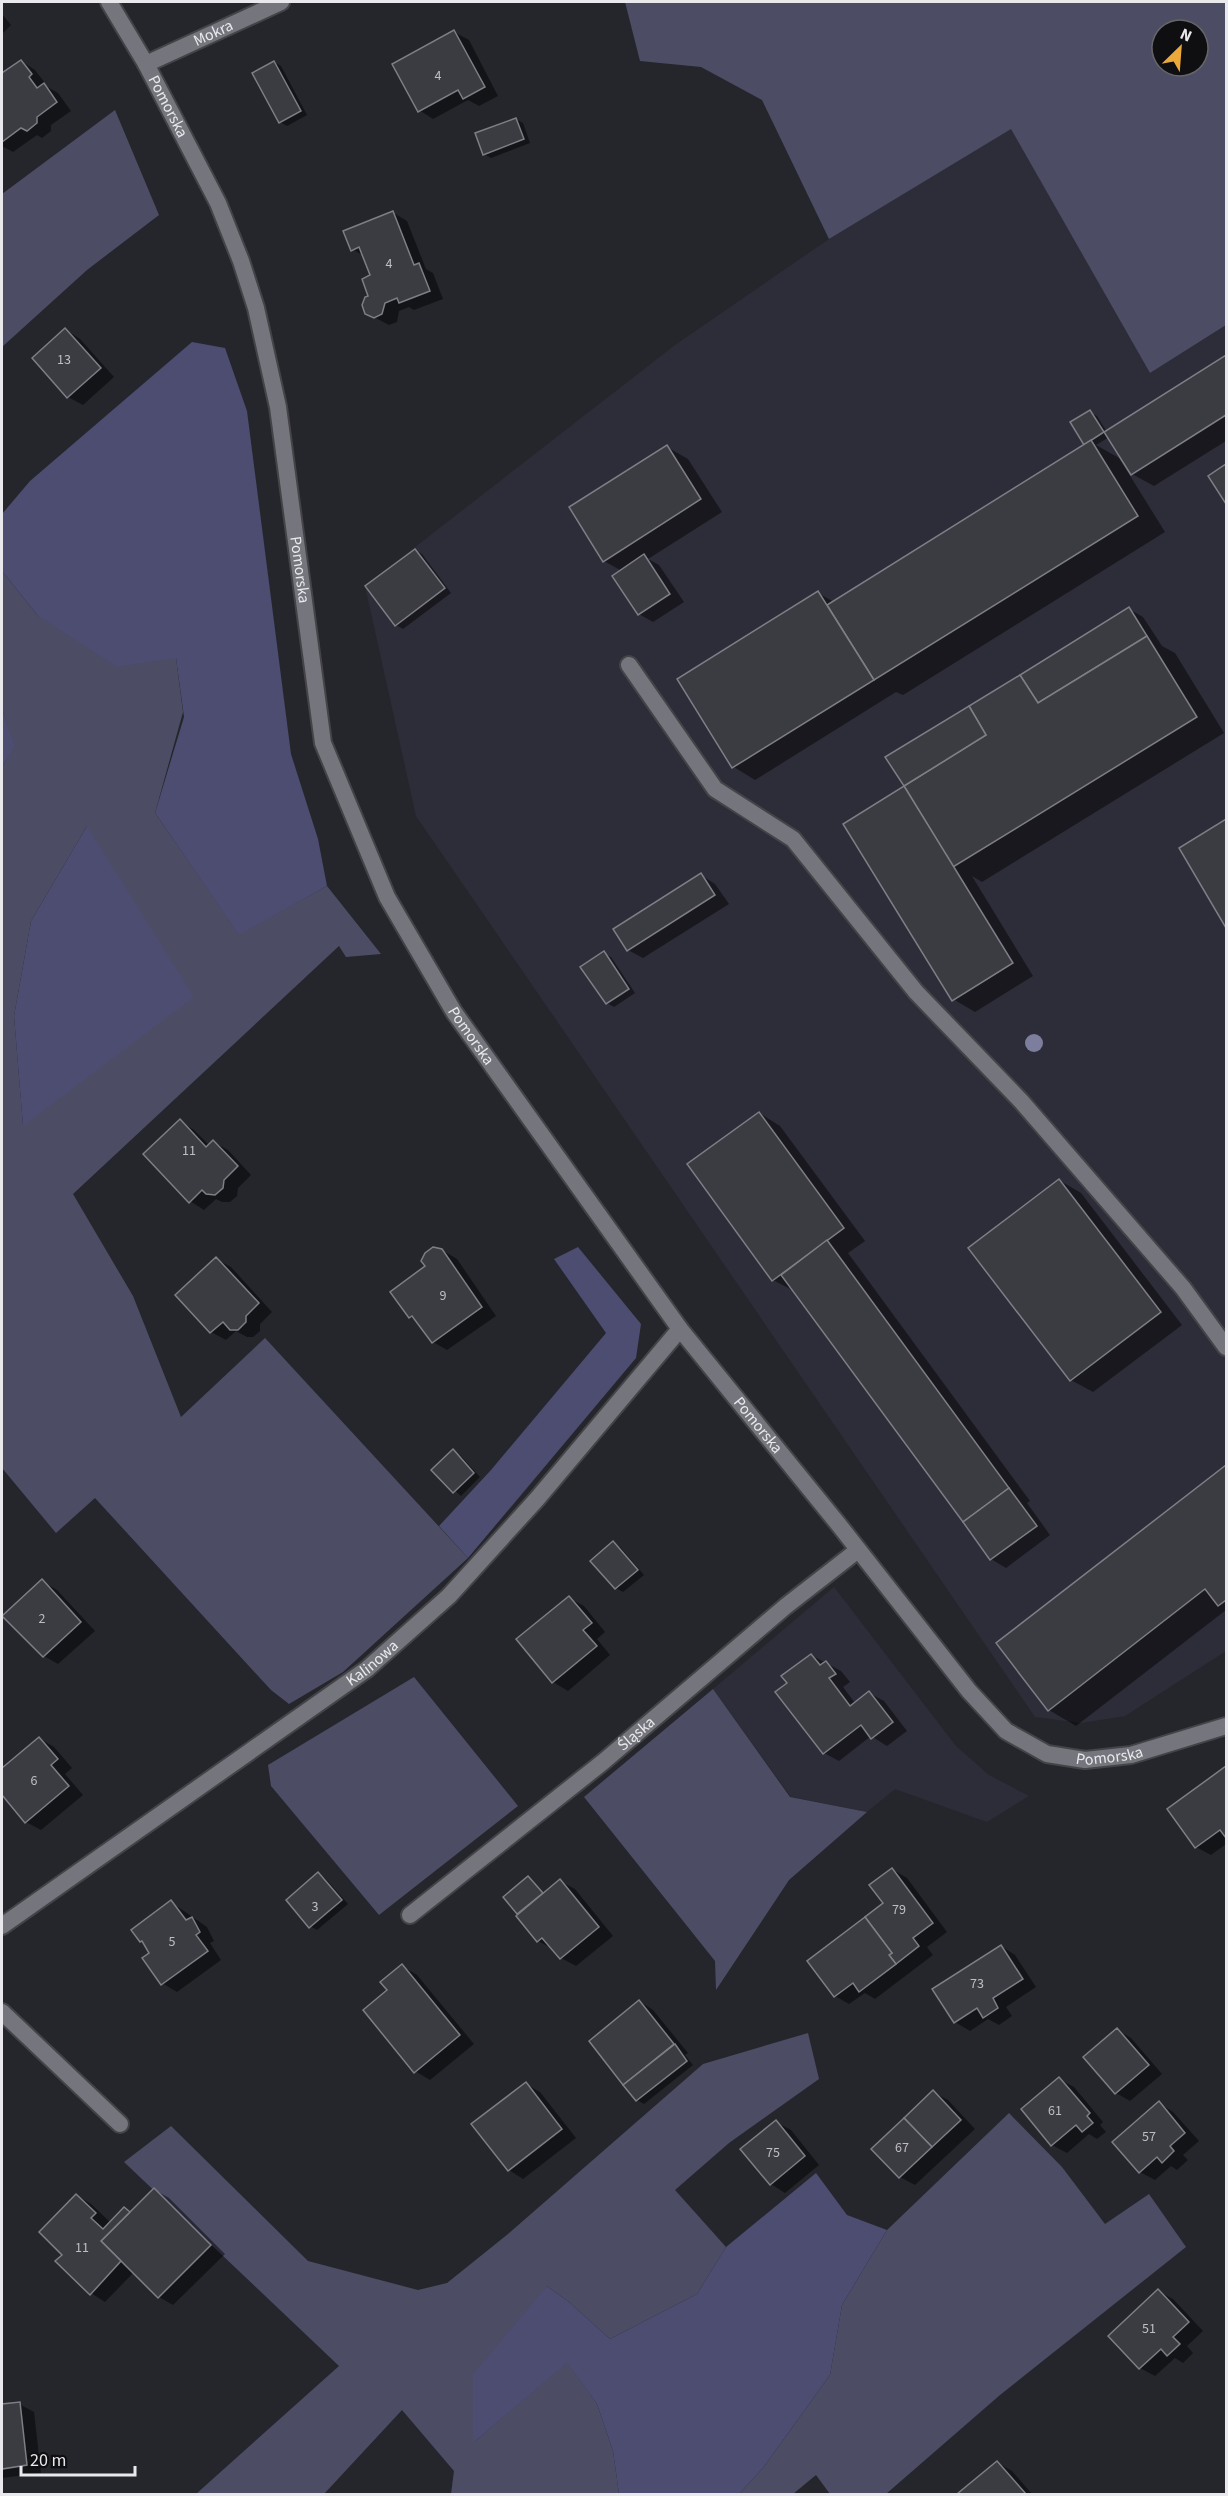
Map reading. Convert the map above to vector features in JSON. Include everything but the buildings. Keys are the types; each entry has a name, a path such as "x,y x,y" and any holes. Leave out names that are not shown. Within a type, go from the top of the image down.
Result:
{"street":[{"name":"Pomorska","path":"108,2 146,64 218,203 241,261 256,308 280,419 323,743 387,897 454,1012 680,1329 969,1691 1005,1731 1047,1754 1085,1760 1131,1755 1227,1726"},
{"name":"Mokra","path":"146,64 280,2"},
{"path":"629,665 715,789 793,839 916,992 1029,1110 1175,1279 1227,1347"},
{"name":"Kalinowa","path":"2,1926 367,1669 449,1596 537,1499 680,1329"},
{"name":"Śląska","path":"411,1915 603,1762 786,1606 858,1550"},
{"path":"2,2012 120,2124"}],"shaded area":[{"path":"625,2 1226,2 1226,325 1150,373 1011,129 829,239 762,100 701,67 640,61"},
{"path":"115,110 159,215 87,270 2,347 2,194"},
{"path":"1011,128 1150,373 1226,325 1226,1651 1125,1716 1081,1723 1035,1717 416,816 365,586 675,345 829,239"},
{"path":"192,342 225,348 247,411 291,754 318,839 327,886 239,935 155,813 184,717 176,658 117,667 38,616 2,571 2,514 30,481"},
{"path":"2,571 38,616 176,658 183,712 155,813 239,934 327,886 381,954 346,957 339,946 73,1194 133,1296 181,1417 265,1338 468,1558 343,1672 289,1704 271,1690 95,1498 56,1533 2,1468 2,767 14,746 2,709","holes":["87,826 23,1125 14,1016 31,921"]},
{"path":"2,709 15,746 2,767"},
{"path":"87,826 194,997 23,1126 14,1016 31,921"},
{"path":"578,1247 641,1324 636,1358 468,1558 439,1526 491,1470 606,1333 554,1259"},
{"path":"834,1587 956,1746 989,1775 1029,1796 987,1822 895,1789 867,1812 791,1797 713,1689"},
{"path":"414,1677 518,1806 379,1915 271,1786 268,1765"},
{"path":"713,1689 790,1797 867,1812 789,1880 716,1990 715,1961 584,1797"},
{"path":"808,2033 819,2079 729,2143 675,2190 726,2247 697,2294 610,2339 569,2302 547,2286 474,2442 567,2362 597,2404 613,2451 619,2494 451,2494 454,2471 402,2410 324,2494 196,2494 339,2366 124,2162 171,2126 308,2261 418,2290 447,2283 508,2234 703,2064"},
{"path":"1009,2113 1062,2167 1105,2224 1149,2194 1186,2247 1000,2395 886,2494 830,2494 816,2475 793,2494 739,2494 763,2468 830,2375 842,2305 887,2230"},
{"path":"816,2173 847,2215 887,2230 842,2305 830,2375 763,2468 739,2494 619,2494 613,2451 597,2404 567,2363 473,2443 473,2374 547,2286 569,2302 610,2339 697,2294 726,2247"}]}
